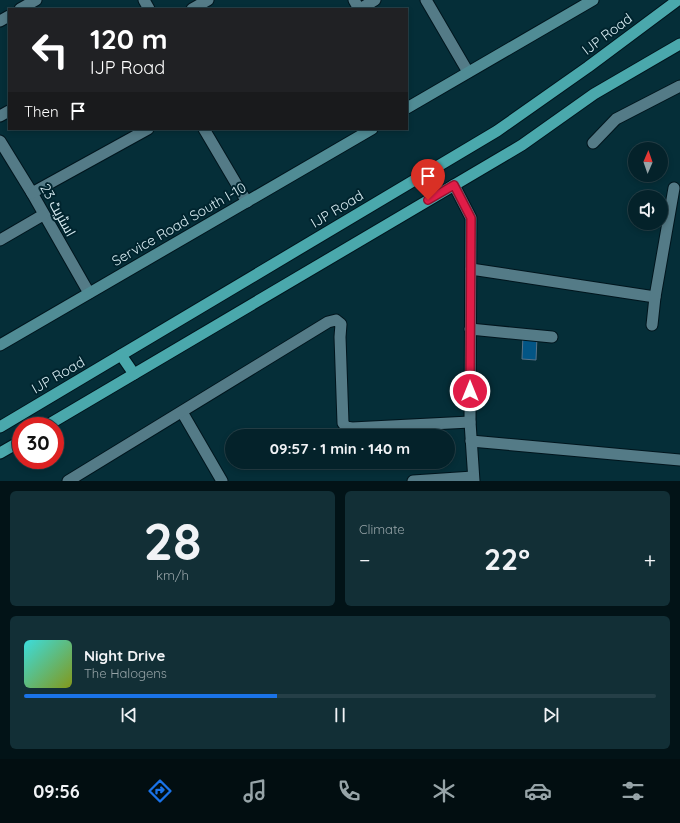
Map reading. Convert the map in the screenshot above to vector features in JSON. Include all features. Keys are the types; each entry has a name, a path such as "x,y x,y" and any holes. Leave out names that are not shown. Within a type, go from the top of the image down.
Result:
{"highway":[{"name":"IJP Road","path":"0,427 497,131 588,67 678,0"},
{"path":"61,417 522,145 594,94 680,44"},
{"path":"121,355 134,374"},
{"path":"0,453 12,446"}],"main road":[{"path":"408,107 593,0"},
{"name":"Service Road South I-10","path":"0,345 370,130"}],"street":[{"path":"22,8 36,0"},
{"path":"194,8 208,0"},
{"path":"361,8 374,0"},
{"path":"426,0 468,72"},
{"path":"593,143 616,120 680,86"},
{"path":"32,193 146,130"},
{"path":"205,130 247,202"},
{"name":"اسٹریٹ 23","path":"1,146 32,193 43,215 89,294"},
{"path":"413,481 474,479 470,422 471,218 454,185"},
{"path":"652,325 655,297 674,188"},
{"path":"0,240 43,215"},
{"path":"471,269 655,297"},
{"path":"68,481 328,322 336,320 341,324 340,337 344,423 346,427 352,428 470,422"},
{"path":"470,329 552,337"},
{"path":"182,412 222,481"},
{"path":"471,441 680,460"}],"building":[{"path":"523,335 537,337 536,360 522,359"}],"route":[{"path":"428,200 454,185 471,218 470,391"}]}
